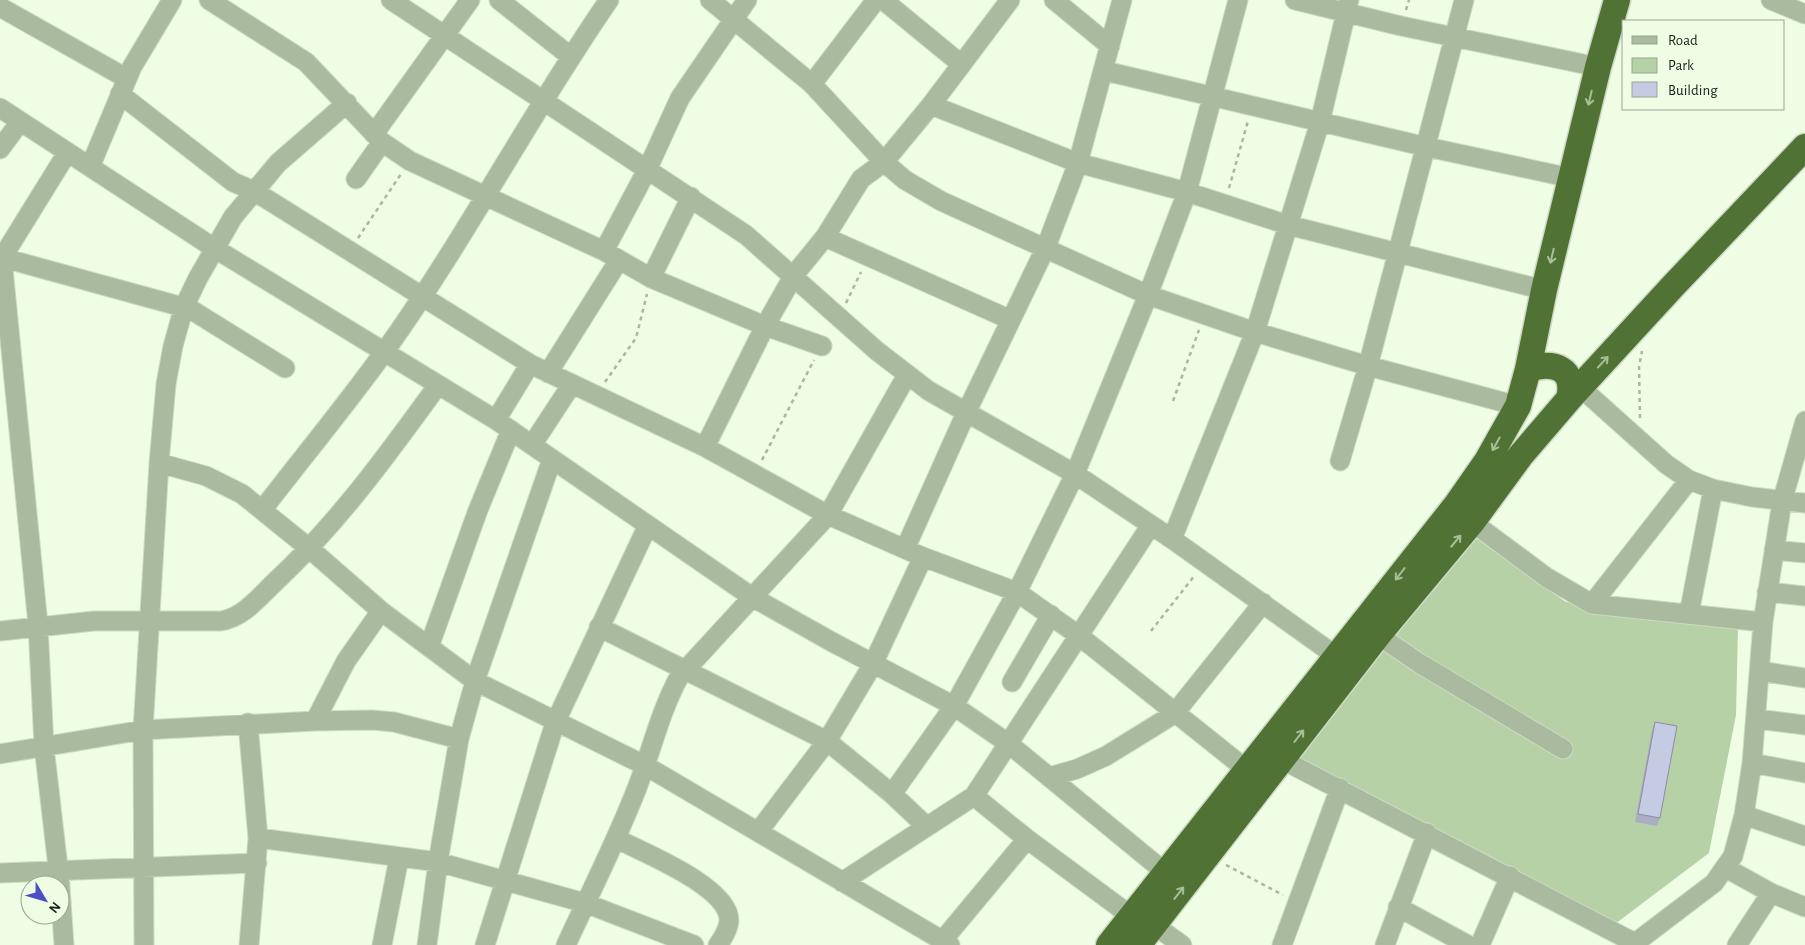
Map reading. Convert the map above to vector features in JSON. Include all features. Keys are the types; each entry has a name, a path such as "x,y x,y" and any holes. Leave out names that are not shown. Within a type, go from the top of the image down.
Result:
{"highway":[{"path":"1141,929 1166,873 1457,504 1487,461 1518,406 1598,67 1617,0"},
{"path":"1109,945 1141,929 1207,856 1378,635 1472,522 1521,455 1574,393 1805,147"},
{"path":"1528,369 1541,365 1559,368 1569,376 1574,393"}],"street":[{"path":"90,167 123,86 172,0"},
{"path":"209,0 306,62 347,103 378,138 410,161 484,198 611,256 651,278 765,326 822,346"},
{"path":"391,0 746,235 907,375 966,413 1075,474 1205,562 1336,656"},
{"path":"356,179 378,138 444,35 470,0"},
{"path":"499,0 570,56"},
{"path":"262,510 385,351 484,198 570,56 609,0"},
{"path":"710,0 812,84 884,162 904,180 927,194 1046,247 1148,296 1255,332 1368,366 1518,406"},
{"path":"548,373 611,256 680,98 747,0"},
{"path":"812,84 876,0"},
{"path":"883,0 961,64"},
{"path":"705,447 765,326 794,275 825,237 861,179 884,162 931,105 1010,0"},
{"path":"1054,0 1110,46"},
{"path":"905,549 966,413 1046,247 1078,163 1105,70 1122,0"},
{"path":"892,794 954,706 1017,592 1075,474 1148,296 1186,192 1238,0"},
{"path":"1295,0 1347,6 1455,37 1598,67"},
{"path":"1340,461 1368,366 1427,147 1464,0"},
{"path":"1771,0 1805,14"},
{"path":"1172,539 1255,332 1320,122 1347,6"},
{"path":"0,8 123,86 219,173 242,187 254,191 420,298 530,364 705,447 828,515 923,557 1017,592 1078,635 1246,770"},
{"path":"1105,70 1427,147 1571,178"},
{"path":"144,945 143,730 149,619 166,384 184,307 214,248 233,217 288,154 347,103"},
{"path":"931,105 1078,163 1186,192 1288,225 1544,290"},
{"path":"0,108 214,248 504,425 752,597 873,664 954,706 1009,744 1166,873"},
{"path":"0,149 20,122"},
{"path":"58,875 44,746 38,625 1,257 67,153"},
{"path":"651,278 691,197"},
{"path":"825,237 1011,320"},
{"path":"1,257 184,307 210,320 285,368"},
{"path":"429,647 475,519 504,425 530,364"},
{"path":"566,945 617,839 646,766 668,700 685,670 828,515 907,375"},
{"path":"532,445 572,384"},
{"path":"0,631 38,625 149,619 206,622 229,620 248,608 310,549 366,482 438,385"},
{"path":"1574,393 1689,480 1713,488 1782,502 1805,503"},
{"path":"1281,759 1428,833 1635,944 1714,883 1733,856 1744,815 1752,763 1767,592 1782,502 1805,422"},
{"path":"427,945 438,862 459,739 475,682 552,459"},
{"path":"159,463 189,470 220,482 262,510 381,611 475,682 555,723 646,766 947,943 1027,839"},
{"path":"1592,604 1689,480"},
{"path":"1689,614 1713,488"},
{"path":"1472,522 1546,577 1592,604 1763,622"},
{"path":"485,945 555,723 648,525"},
{"path":"842,882 974,796 1151,525"},
{"path":"1774,550 1805,552"},
{"path":"758,832 826,741 873,664 923,557"},
{"path":"1767,592 1805,596"},
{"path":"1049,777 1077,769 1106,756 1174,714 1263,603"},
{"path":"315,721 346,661 381,611"},
{"path":"1012,682 1051,616"},
{"path":"599,627 826,741 892,794 926,826"},
{"path":"1378,635 1419,663 1562,749"},
{"path":"1760,672 1805,678"},
{"path":"1756,719 1805,725"},
{"path":"0,754 143,730 315,721 372,720 394,722 459,739"},
{"path":"248,724 258,838 248,945"},
{"path":"1752,763 1805,773"},
{"path":"1282,945 1296,902 1340,788"},
{"path":"974,796 1141,929 1182,945"},
{"path":"1744,815 1805,836"},
{"path":"1385,945 1428,833"},
{"path":"258,838 438,862 585,903 694,945"},
{"path":"617,839 700,883 718,896 725,905 729,920 718,945"},
{"path":"382,945 399,858"},
{"path":"70,879 144,868 257,863"},
{"path":"1726,868 1770,893 1805,907"},
{"path":"0,873 20,876"},
{"path":"1480,945 1510,876"},
{"path":"1737,945 1770,893"},
{"path":"1398,907 1468,945"},
{"path":"62,925 64,945"}],"path":[{"path":"1224,204 1252,106"},
{"path":"348,252 410,161"},
{"path":"595,395 636,338 651,278"},
{"path":"1173,400 1205,314"},
{"path":"1640,422 1639,367 1643,342"},
{"path":"755,474 822,346"},
{"path":"1151,632 1205,562"},
{"path":"1207,856 1296,902"}],"green space":[{"path":"1470,534 1566,602 1652,613 1738,628 1736,715 1709,853 1615,924 1298,757"}],"building":[{"path":"1655,722 1677,726 1660,818 1638,814"}]}
